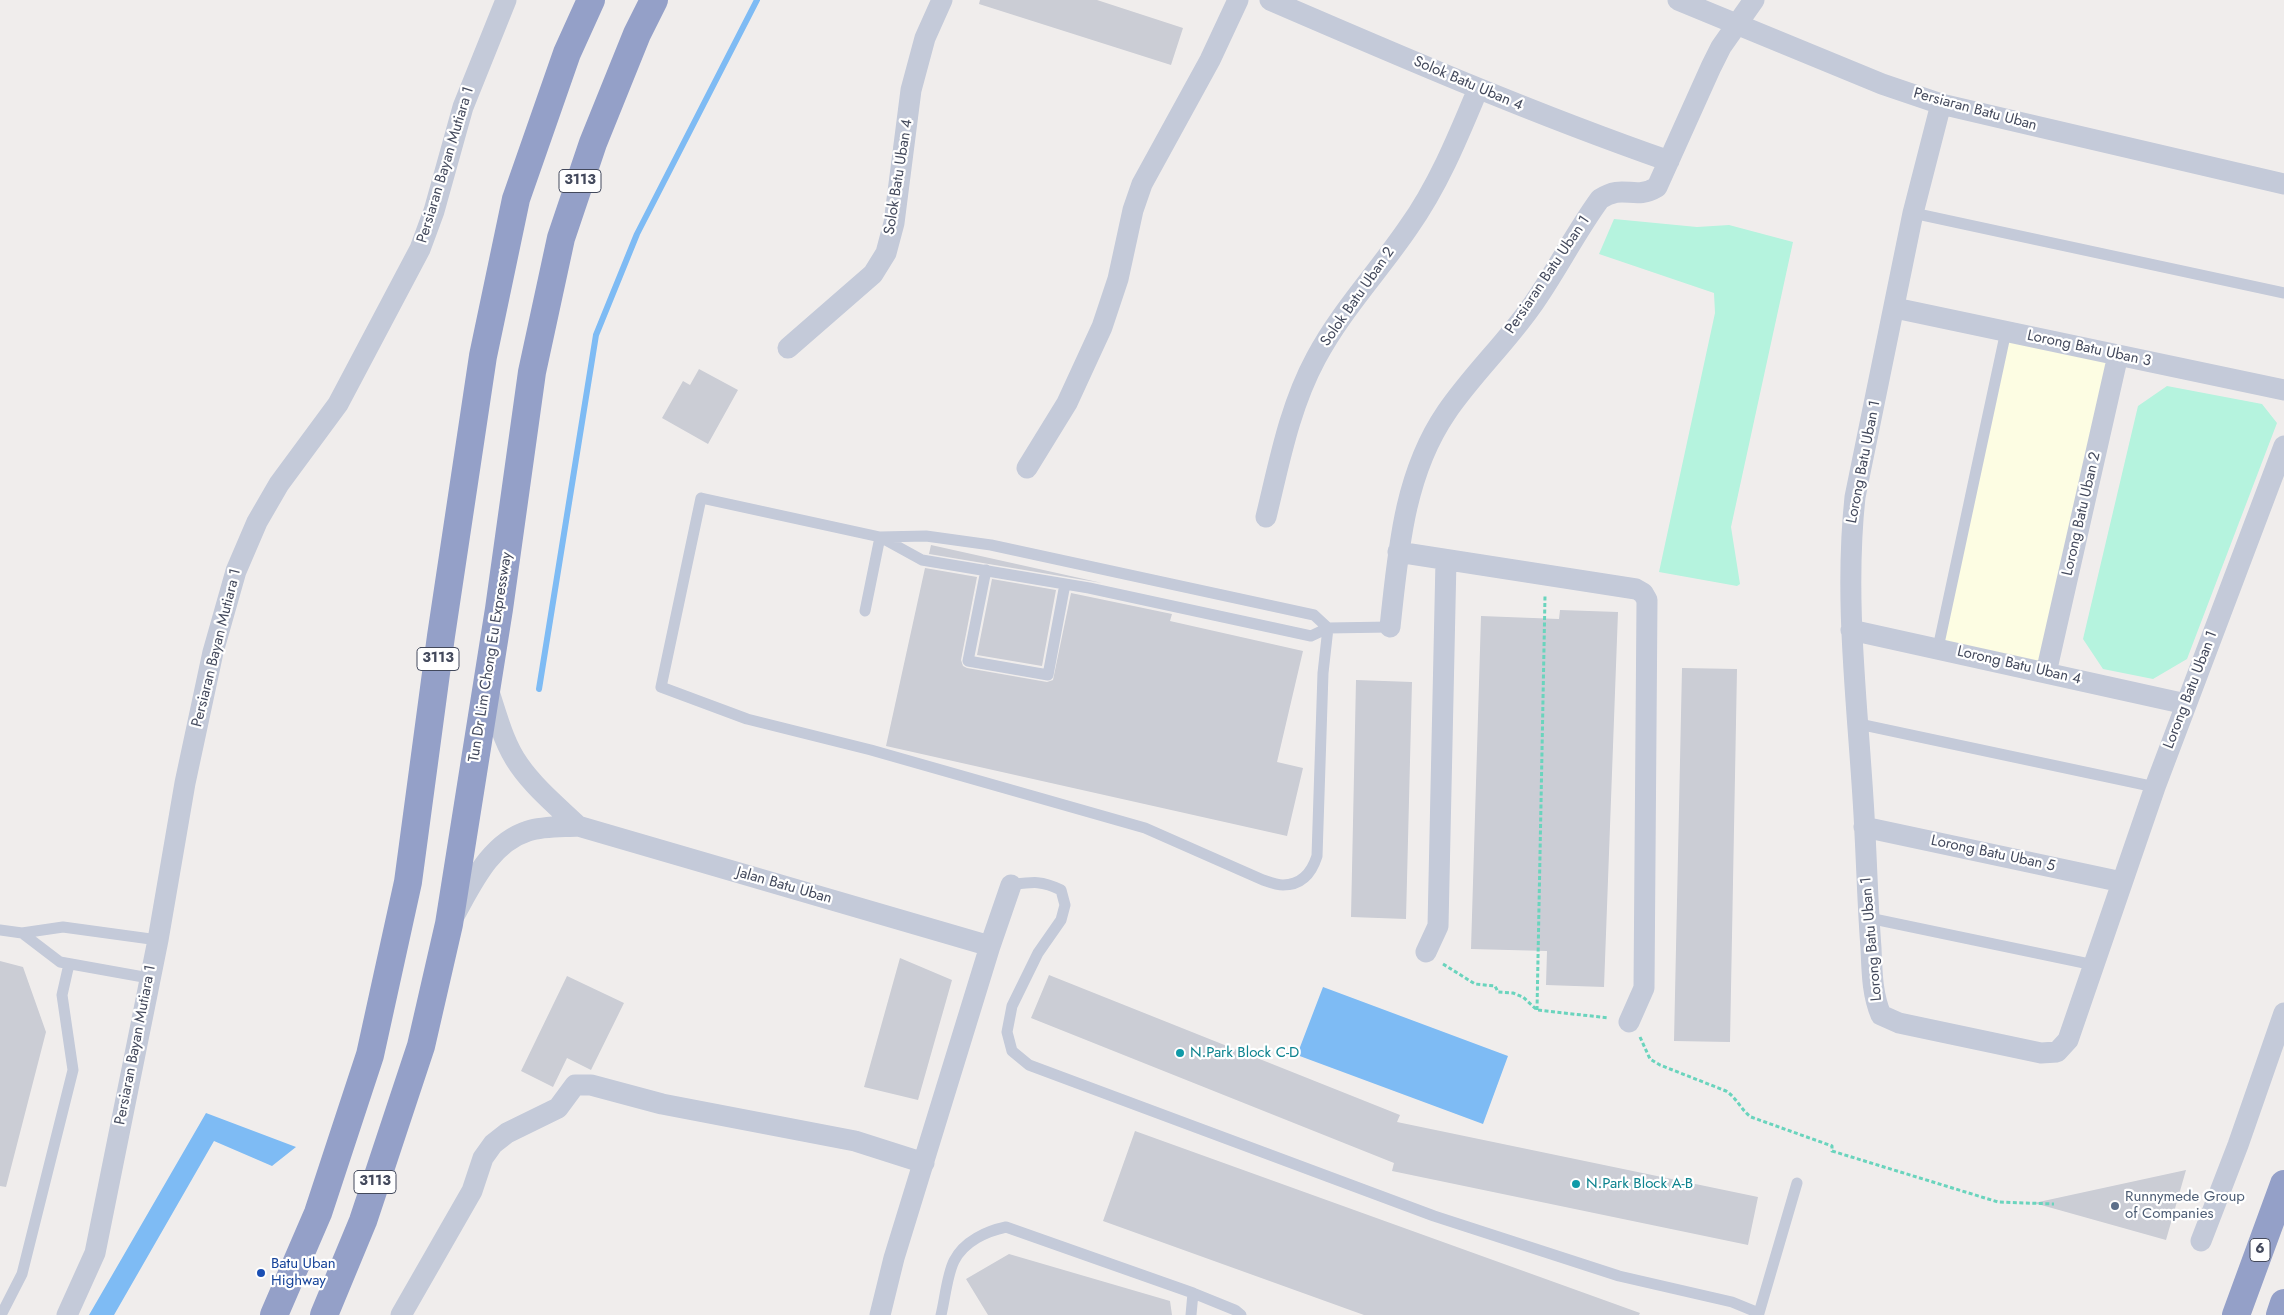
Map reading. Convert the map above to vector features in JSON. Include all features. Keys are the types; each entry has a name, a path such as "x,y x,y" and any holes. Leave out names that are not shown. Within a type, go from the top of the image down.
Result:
{"highway":[{"name":"3113","path":"274,1315 318,1213 370,1056 408,882 483,356 516,199 567,53 591,0"},
{"name":"Tun Dr Lim Chong Eu Expressway","path":"324,1315 362,1221 421,1046 449,924 487,686 532,372 561,238 592,143 636,34 654,0"},
{"name":"6","path":"2236,1315 2284,1184"},
{"path":"2280,1315 2284,1303"}],"street":[{"name":"Persiaran Bayan Mutiara 1","path":"67,1315 95,1253 158,940 185,783 213,652 236,571 257,522 279,484 338,404 420,249 434,211 463,108 506,0"},
{"name":"Solok Batu Uban 4","path":"788,348 873,274 886,253 894,224 911,90 925,38 942,0"},
{"path":"1027,468 1067,403 1099,336 1118,279 1133,210 1142,184 1195,90 1238,0"},
{"name":"Solok Batu Uban 4","path":"1270,0 1478,89 1597,136 1669,161"},
{"name":"Persiaran Batu Uban","path":"1678,0 1882,84 1941,104 2284,184"},
{"name":"Persiaran Batu Uban 1","path":"1390,627 1398,552 1410,492 1422,461 1445,414 1530,308 1600,199 1611,192 1647,193 1657,187 1711,67 1754,0"},
{"name":"Solok Batu Uban 2","path":"1266,518 1290,419 1316,358 1425,202 1450,154 1478,89"},
{"name":"Lorong Batu Uban 1","path":"1941,104 1913,213 1895,308 1854,497 1850,560 1851,630 1859,724 1874,988 1876,1003 1881,1015 1899,1023 2041,1053 2057,1052 2068,1040 2155,787 2284,446"},
{"name":"Lorong Batu Uban 3","path":"1895,308 2284,390"},
{"name":"Lorong Batu Uban 2","path":"2046,673 2118,355"},
{"path":"1398,552 1636,589 1643,594 1648,606 1644,988 1629,1022"},
{"path":"1426,952 1438,926 1446,560"},
{"name":"Lorong Batu Uban 4","path":"1851,630 2186,704"},
{"name":"Jalan Batu Uban","path":"487,686 505,738 518,764 533,783 578,826"},
{"name":"Jalan Batu Uban","path":"449,924 482,868 505,842 529,831 578,826 990,946"},
{"name":"Lorong Batu Uban 5","path":"1864,827 2122,882"},
{"path":"880,1315 894,1258 990,946 1011,885"},
{"path":"2201,1241 2238,1145 2284,1013"},
{"path":"401,1315 472,1191 483,1158 493,1144 507,1133 558,1108 575,1085 591,1085 662,1104 855,1141 924,1163"}],"lane":[{"path":"1913,213 2284,293"},
{"path":"1938,648 2006,331"},
{"path":"702,498 880,537 926,536 991,545 1314,615 1328,628 1323,674 1317,856 1312,871 1301,880 1283,885 1263,880 1145,828 871,750 746,719 661,687 702,498"},
{"path":"880,537 922,560 1065,584 1310,636 1328,628 1390,627"},
{"path":"865,611 880,537"},
{"path":"986,570 968,661 1048,675 1065,584"},
{"path":"1859,724 2155,787"},
{"path":"1011,885 1038,881 1047,883 1061,890 1065,905 1061,920 1038,953 1012,1006 1007,1032 1012,1051 1029,1065 1434,1216 1619,1276 1732,1302 1758,1314 1797,1183"},
{"path":"1869,918 2094,966"},
{"path":"0,930 22,933 63,927 158,940"},
{"path":"22,933 60,962 150,978"},
{"path":"1,1315 22,1274 73,1070 62,995 69,964"},
{"path":"941,1315 954,1261 964,1248 986,1232 1006,1227 1193,1293 1235,1310 1241,1315"},
{"path":"1191,1315 1193,1293"}],"path":[{"path":"1537,1010 1546,575"},
{"path":"1426,952 1475,984 1483,986 1491,984 1495,986 1498,992 1513,993 1523,997 1537,1010 1599,1016 1629,1022 1644,1043 1646,1053 1650,1059 1660,1065 1726,1091 1736,1097 1751,1117 1832,1146 1832,1151 1998,1202 2054,1204"}],"shaded area":[{"path":"2006,331 2118,355 2046,673 1938,648"}],"green space":[{"path":"1614,219 1697,227 1729,225 1793,242 1731,527 1740,584 1737,586 1659,572 1715,313 1714,293 1599,254"},
{"path":"2167,386 2262,404 2277,423 2187,659 2153,679 2103,669 2083,639 2138,406"}],"water":[{"path":"1323,987 1508,1056 1483,1124 1297,1055"},
{"path":"206,1113 296,1147 272,1166 214,1141 114,1315 89,1315"}],"building":[{"path":"980,0 1097,0 1183,28 1171,65 979,4"},
{"path":"699,369 738,390 708,444 662,418 683,381 690,385"},
{"path":"931,545 1102,583 929,554"},
{"path":"925,568 977,577 961,660 963,666 967,668 1047,682 1053,680 1071,593 1172,614 1170,621 1303,651 1277,762 1303,768 1287,836 886,746"},
{"path":"992,579 1056,590 1042,666 977,655"},
{"path":"1560,610 1618,612 1604,987 1546,985 1547,951 1471,949 1481,616 1559,619"},
{"path":"1682,668 1737,669 1730,1042 1674,1041"},
{"path":"1356,680 1412,682 1406,919 1351,917"},
{"path":"900,958 952,980 918,1100 864,1087"},
{"path":"0,961 23,967 46,1032 6,1187 0,1186"},
{"path":"1049,975 1400,1115 1397,1122 1758,1197 1748,1245 1392,1171 1394,1163 1031,1018"},
{"path":"567,976 624,1003 591,1070 567,1058 553,1087 521,1071"},
{"path":"1135,1131 1640,1313 1639,1315 1364,1315 1103,1221"},
{"name":"Runnymede Group of Companies","path":"2186,1170 2166,1240 2034,1203"},
{"path":"1009,1254 1170,1301 1172,1315 988,1315 966,1279"}],"waterway":[{"path":"539,689 596,335 637,234 757,0"}],"place":[{"name":"N.Park Block C-D","path":"1180,1053"},
{"name":"N.Park Block A-B","path":"1576,1184"},
{"name":"Runnymede Group of Companies","path":"2115,1206"},
{"name":"Batu Uban Highway","path":"261,1273"}]}
